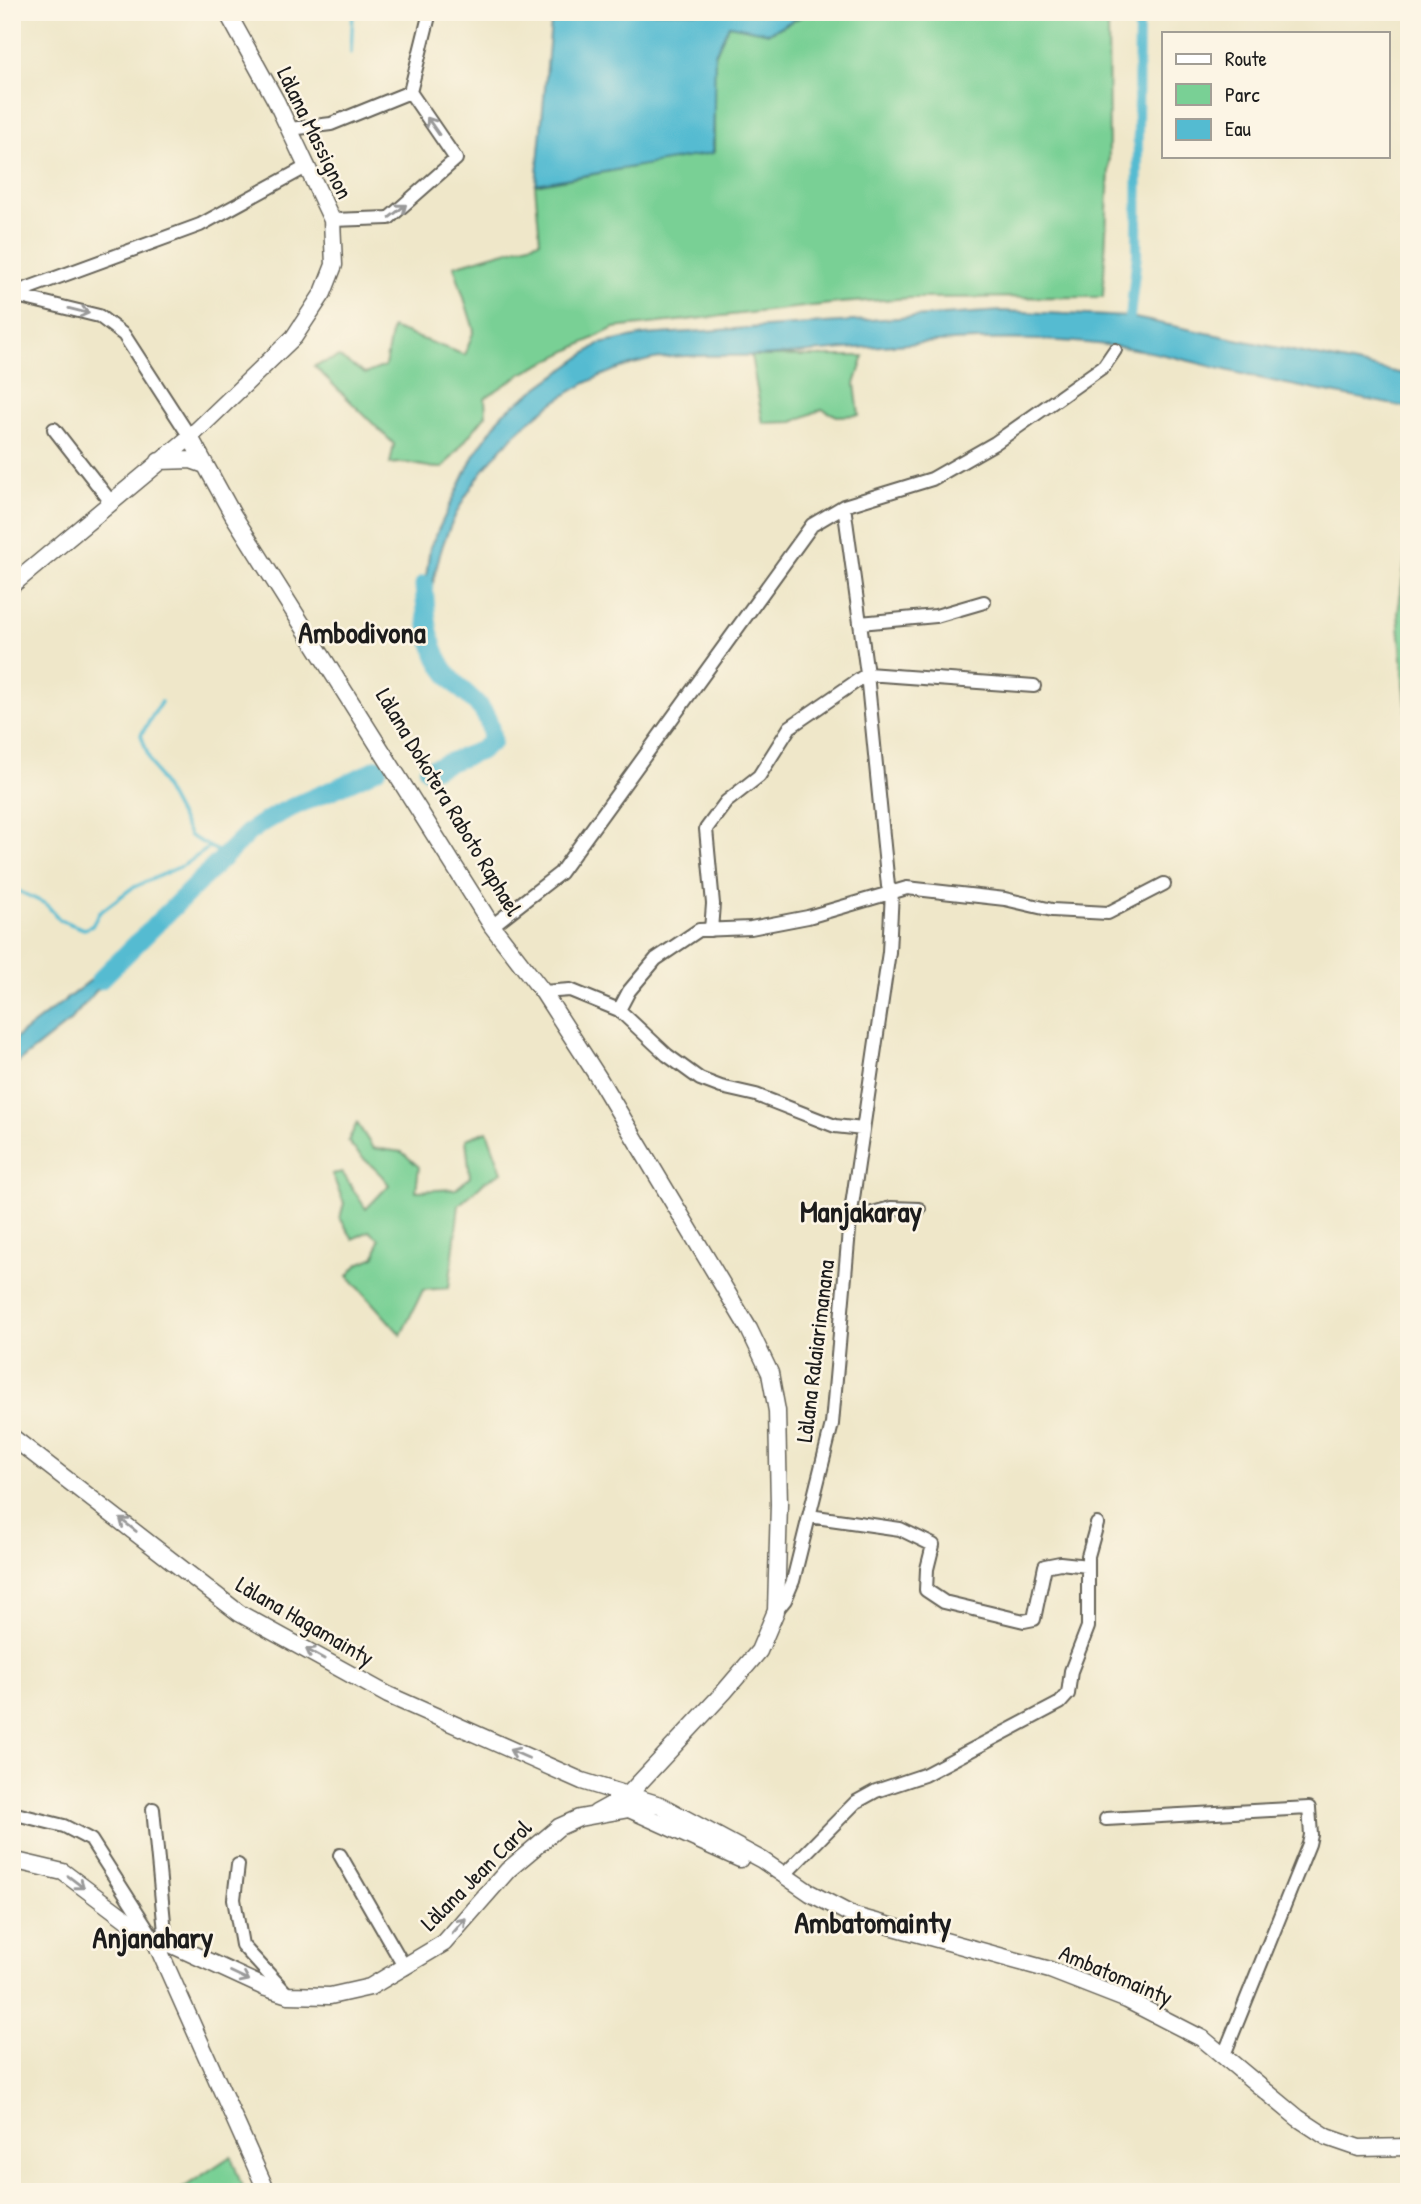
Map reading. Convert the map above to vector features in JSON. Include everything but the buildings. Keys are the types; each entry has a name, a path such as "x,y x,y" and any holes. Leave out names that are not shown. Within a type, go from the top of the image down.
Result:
{"main road":[{"name":"Làlana Massignon","path":"12,585 190,437 295,337 309,318 334,265 332,220 290,129 227,12"},
{"name":"Làlana Dokotera Raboto Raphael","path":"190,437 233,515 336,667 505,939 543,992 749,1329 769,1373 777,1411 779,1504 776,1611"},
{"path":"159,461 191,460 205,465"},
{"name":"Làlana Hagamainty","path":"12,1437 239,1613 388,1695 582,1781 632,1798"},
{"path":"607,1791 631,1790 660,1763 759,1651 776,1611"},
{"path":"596,1814 632,1798 660,1763"},
{"path":"653,1810 646,1788 660,1763"},
{"path":"579,1818 595,1803 596,1797 594,1791 582,1781"},
{"path":"632,1798 653,1810"},
{"path":"596,1814 629,1809 653,1810"},
{"name":"Ambatomainty","path":"653,1810 760,1868 784,1875 854,1916 1050,1970 1127,2000 1203,2039 1298,2118 1327,2137 1359,2148 1409,2147"},
{"name":"Làlana Jean Carol","path":"12,1860 63,1872 160,1941 266,1988 288,1995 330,1996 370,1987 444,1943 508,1870 559,1826 596,1814"},
{"path":"160,1941 267,2192"}],"street":[{"path":"332,220 389,218 456,159 410,92 430,12"},
{"path":"290,129 331,124 410,92"},
{"path":"12,295 200,225 308,166"},
{"path":"12,295 99,316 124,335 190,437"},
{"path":"495,923 560,873 812,525 844,506 932,478 995,443 1104,366 1115,351"},
{"path":"54,429 111,502"},
{"name":"Làlana Ralaiarimanana","path":"776,1611 785,1600 793,1580 832,1424 850,1219 889,952 892,891 888,886 867,674 844,506"},
{"path":"860,623 936,616 984,602"},
{"path":"711,930 713,904 706,829 726,802 759,776 790,727 867,674 1034,686"},
{"path":"619,1010 629,991 656,959 699,930 751,928 808,917 907,888 1005,899 1052,910 1108,913 1164,884"},
{"path":"543,992 570,990 619,1010 667,1055 700,1079 721,1087 756,1094 835,1126 863,1129"},
{"path":"850,1219 891,1208 919,1209"},
{"path":"809,1516 900,1529 933,1545 927,1569 926,1590 944,1602 1024,1622 1034,1619 1045,1566 1060,1563 1088,1566"},
{"path":"784,1875 856,1802 876,1791 924,1775 1060,1703 1068,1694 1071,1671 1088,1627 1088,1566 1097,1524"},
{"path":"1106,1819 1309,1808 1311,1835 1308,1844 1224,2055"},
{"path":"153,1809 160,1941"},
{"path":"12,1813 64,1826 91,1840 160,1941"},
{"path":"340,1855 405,1968"},
{"path":"238,1865 234,1899 242,1945 288,1995"}],"green space":[{"path":"810,12 1108,12 1109,170 1103,297 911,298 840,303 614,328 521,374 485,398 486,415 443,468 405,463 390,464 394,444 314,366 339,357 365,374 385,366 392,328 465,355 474,330 454,266 540,241 535,185 714,152 714,58 728,24 771,32"},
{"path":"751,356 864,356 855,384 859,415 837,416 822,409 793,422 763,423"},
{"path":"1409,534 1409,736 1398,613"},
{"path":"357,1123 373,1148 402,1152 419,1167 416,1191 456,1189 470,1177 466,1139 487,1131 502,1172 484,1182 459,1205 449,1288 423,1290 401,1335 348,1276 358,1264 375,1257 379,1239 369,1231 353,1239 340,1218 344,1203 332,1174 342,1172 366,1209 389,1185 348,1141"},
{"path":"231,2156 244,2192 177,2192"}],"water":[{"path":"552,12 809,12 769,33 729,25 715,54 713,153 536,184"},
{"path":"1002,311 1130,317 1409,375 1409,408 1266,380 1158,353 1084,342 996,339 761,356 679,356 649,360 584,384 526,425 500,450 460,507 443,545 432,587 425,585 430,547 474,455 503,413 599,344 645,335"},
{"path":"96,976 103,983 69,1022 12,1067 12,1041"}],"waterway":[{"path":"351,53 353,12"},
{"path":"1130,317 1137,254 1139,12"},
{"path":"424,585 427,622 437,656 450,677 483,711 492,742 480,751 428,770"},
{"path":"161,702 141,735 150,761 190,836 210,847"},
{"path":"100,980 249,832 296,805 378,768"},
{"path":"12,888 46,904 60,920 84,929 92,926 99,913 132,888 184,865 210,847 225,855"}],"district":[{"name":"Ambodivona","path":"362,633"},
{"name":"Manjakaray","path":"861,1212"},
{"name":"Ambatomainty","path":"873,1923"},
{"name":"Anjanahary","path":"153,1938"}]}
